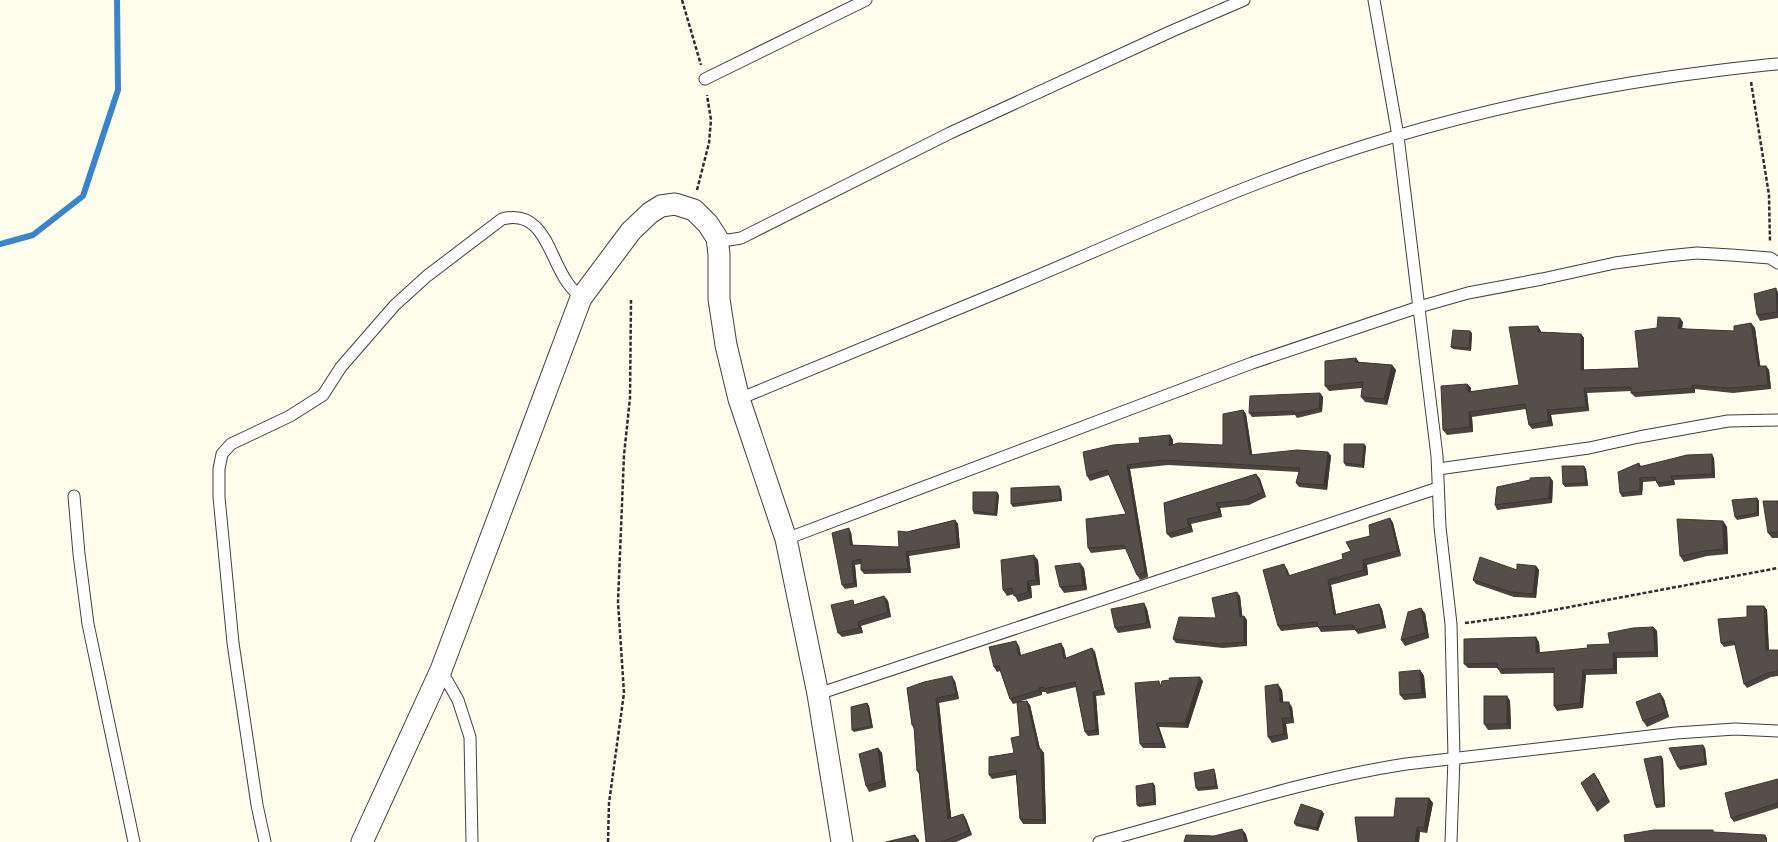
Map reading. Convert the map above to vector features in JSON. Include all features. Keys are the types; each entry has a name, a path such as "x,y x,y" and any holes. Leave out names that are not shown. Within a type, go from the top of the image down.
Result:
{"street":[{"path":"362,842 441,670 581,298 631,231 650,213 661,206 675,204 694,210 708,224 717,238 719,254 719,299 726,346 739,399 786,539 818,694 842,842"}],"lane":[{"path":"705,79 866,0"},
{"path":"717,238 729,240 741,238 950,133 1172,30 1244,0"},
{"path":"1374,0 1398,136 1438,469 1442,545 1451,624 1454,758 1451,842"},
{"path":"739,399 1000,292 1214,200 1332,156 1398,136 1526,102 1630,83 1748,66 1778,64"},
{"path":"265,842 257,805 233,642 219,497 219,469 222,454 231,444 290,416 323,395 341,367 395,305 427,276 502,219 514,216 526,219 539,231 549,244 566,282 581,298"},
{"path":"786,539 1252,363 1419,307 1494,288 1614,263 1667,256 1697,253 1774,261"},
{"path":"1438,469 1589,448 1639,437 1728,421 1778,420"},
{"path":"818,694 1438,488"},
{"path":"74,496 79,554 88,624 134,842"},
{"path":"441,670 458,700 470,737 472,842"},
{"path":"1099,842 1296,786 1364,770 1454,758 1676,733 1735,729 1778,731"}],"path":[{"path":"682,0 705,79 711,120 709,143 700,175 694,210"},
{"path":"1748,66 1769,195 1774,261"},
{"path":"608,842 610,802 624,693 618,602 624,455 630,398 631,300"},
{"path":"1451,624 1532,614 1778,568"}],"building":[{"path":"1776,288 1777,312 1757,315 1754,294"},
{"path":"1658,317 1680,318 1678,328 1687,329 1734,331 1734,326 1751,323 1758,366 1766,366 1768,385 1729,388 1692,385 1692,388 1631,393 1631,387 1584,388 1586,407 1547,410 1549,421 1529,425 1525,404 1469,412 1470,427 1443,430 1441,386 1467,384 1468,392 1519,385 1509,327 1538,326 1538,332 1581,334 1581,370 1639,368 1635,331 1657,328"},
{"path":"1453,330 1470,331 1469,348 1451,347"},
{"path":"1356,358 1355,362 1392,365 1384,399 1361,397 1363,382 1325,386 1325,361"},
{"path":"1320,393 1319,408 1294,414 1294,411 1249,413 1250,396"},
{"path":"1243,410 1250,455 1297,450 1328,452 1324,485 1296,483 1300,468 1164,460 1127,465 1145,572 1137,575 1124,545 1088,548 1086,519 1126,514 1107,470 1087,476 1083,452 1113,445 1140,443 1139,438 1170,435 1169,446 1178,443 1223,445 1223,414"},
{"path":"1344,444 1364,444 1362,465 1344,463"},
{"path":"1712,454 1712,474 1671,476 1672,481 1657,483 1655,477 1640,478 1640,491 1620,493 1618,472 1639,463 1639,467 1687,455"},
{"path":"1562,466 1584,466 1586,483 1563,484"},
{"path":"1256,474 1263,492 1245,500 1216,503 1219,512 1187,519 1189,527 1167,534 1164,503"},
{"path":"1550,477 1549,498 1495,505 1497,487 1530,480 1530,478"},
{"path":"1059,486 1060,499 1011,504 1011,488"},
{"path":"973,492 997,492 995,514 973,511"},
{"path":"1757,498 1757,513 1735,517 1732,500"},
{"path":"1763,501 1778,501 1778,532 1768,533"},
{"path":"1390,518 1398,551 1363,560 1364,570 1328,580 1334,615 1379,604 1383,624 1355,630 1354,625 1318,627 1317,622 1278,626 1263,570 1284,564 1288,576 1343,559 1342,554 1351,551 1346,542 1370,536 1369,525"},
{"path":"1677,519 1723,521 1724,549 1680,556"},
{"path":"955,520 957,544 906,552 908,569 861,570 861,559 852,561 854,583 842,585 832,533 849,528 850,545 899,547 898,531 907,532"},
{"path":"1034,555 1036,580 1027,581 1028,592 1014,596 1012,588 1003,590 1001,560"},
{"path":"1480,557 1517,570 1517,564 1536,566 1533,594 1511,592 1473,580"},
{"path":"1080,563 1083,585 1060,587 1055,566"},
{"path":"1237,592 1240,617 1244,616 1244,642 1220,644 1173,639 1179,617 1216,618 1212,598"},
{"path":"884,596 888,612 858,622 859,628 838,633 831,605 853,600 854,605"},
{"path":"1144,603 1147,623 1115,628 1111,609"},
{"path":"1747,606 1764,606 1766,650 1778,650 1778,671 1768,673 1744,684 1734,641 1721,643 1718,619 1747,617"},
{"path":"1421,608 1426,633 1401,640 1408,612"},
{"path":"1653,627 1655,652 1613,653 1614,669 1583,670 1580,703 1554,706 1554,668 1498,669 1497,663 1464,664 1464,639 1536,637 1536,653 1588,648 1587,645 1610,644 1608,633 1633,628"},
{"path":"1016,641 1019,656 1061,643 1064,659 1092,648 1102,690 1093,692 1096,730 1085,732 1075,682 1044,689 1043,687 1039,688 1039,690 1010,699 999,666 994,667 989,647"},
{"path":"1420,670 1422,693 1400,695 1399,672"},
{"path":"952,676 956,694 936,698 948,819 963,814 969,831 941,842 926,842 919,770 917,771 914,725 912,725 907,688 924,682"},
{"path":"1200,677 1185,723 1156,723 1163,743 1140,744 1135,683 1159,681 1160,687 1162,681 1170,680 1169,678"},
{"path":"1278,684 1280,702 1289,702 1291,718 1282,718 1284,734 1268,737 1265,686"},
{"path":"1660,693 1666,712 1643,721 1636,702"},
{"path":"1484,696 1507,696 1507,724 1484,724"},
{"path":"1027,701 1038,749 1041,749 1043,820 1020,819 1016,770 989,775 989,757 1014,753 1011,738 1020,736 1017,702"},
{"path":"867,703 871,726 852,730 851,707"},
{"path":"1703,745 1705,763 1678,767 1669,748"},
{"path":"878,748 882,781 866,786 859,754"},
{"path":"1661,756 1664,804 1655,805 1644,759"},
{"path":"1214,769 1216,786 1196,788 1194,773"},
{"path":"1594,773 1606,796 1594,806 1581,783"},
{"path":"1778,779 1778,803 1731,818 1725,793"},
{"path":"1153,783 1154,802 1137,805 1136,786"},
{"path":"1396,798 1429,798 1424,828 1417,827 1415,842 1358,842 1355,817 1394,817"},
{"path":"1301,804 1322,811 1316,828 1294,823"},
{"path":"1242,829 1245,842 1184,842 1186,835 1214,836"},
{"path":"1654,830 1713,830 1713,832 1765,835 1766,841 1625,842 1624,835"},
{"path":"915,835 917,842 886,842"}],"waterway":[{"path":"0,244 33,235 83,196 118,90 117,0"}]}
